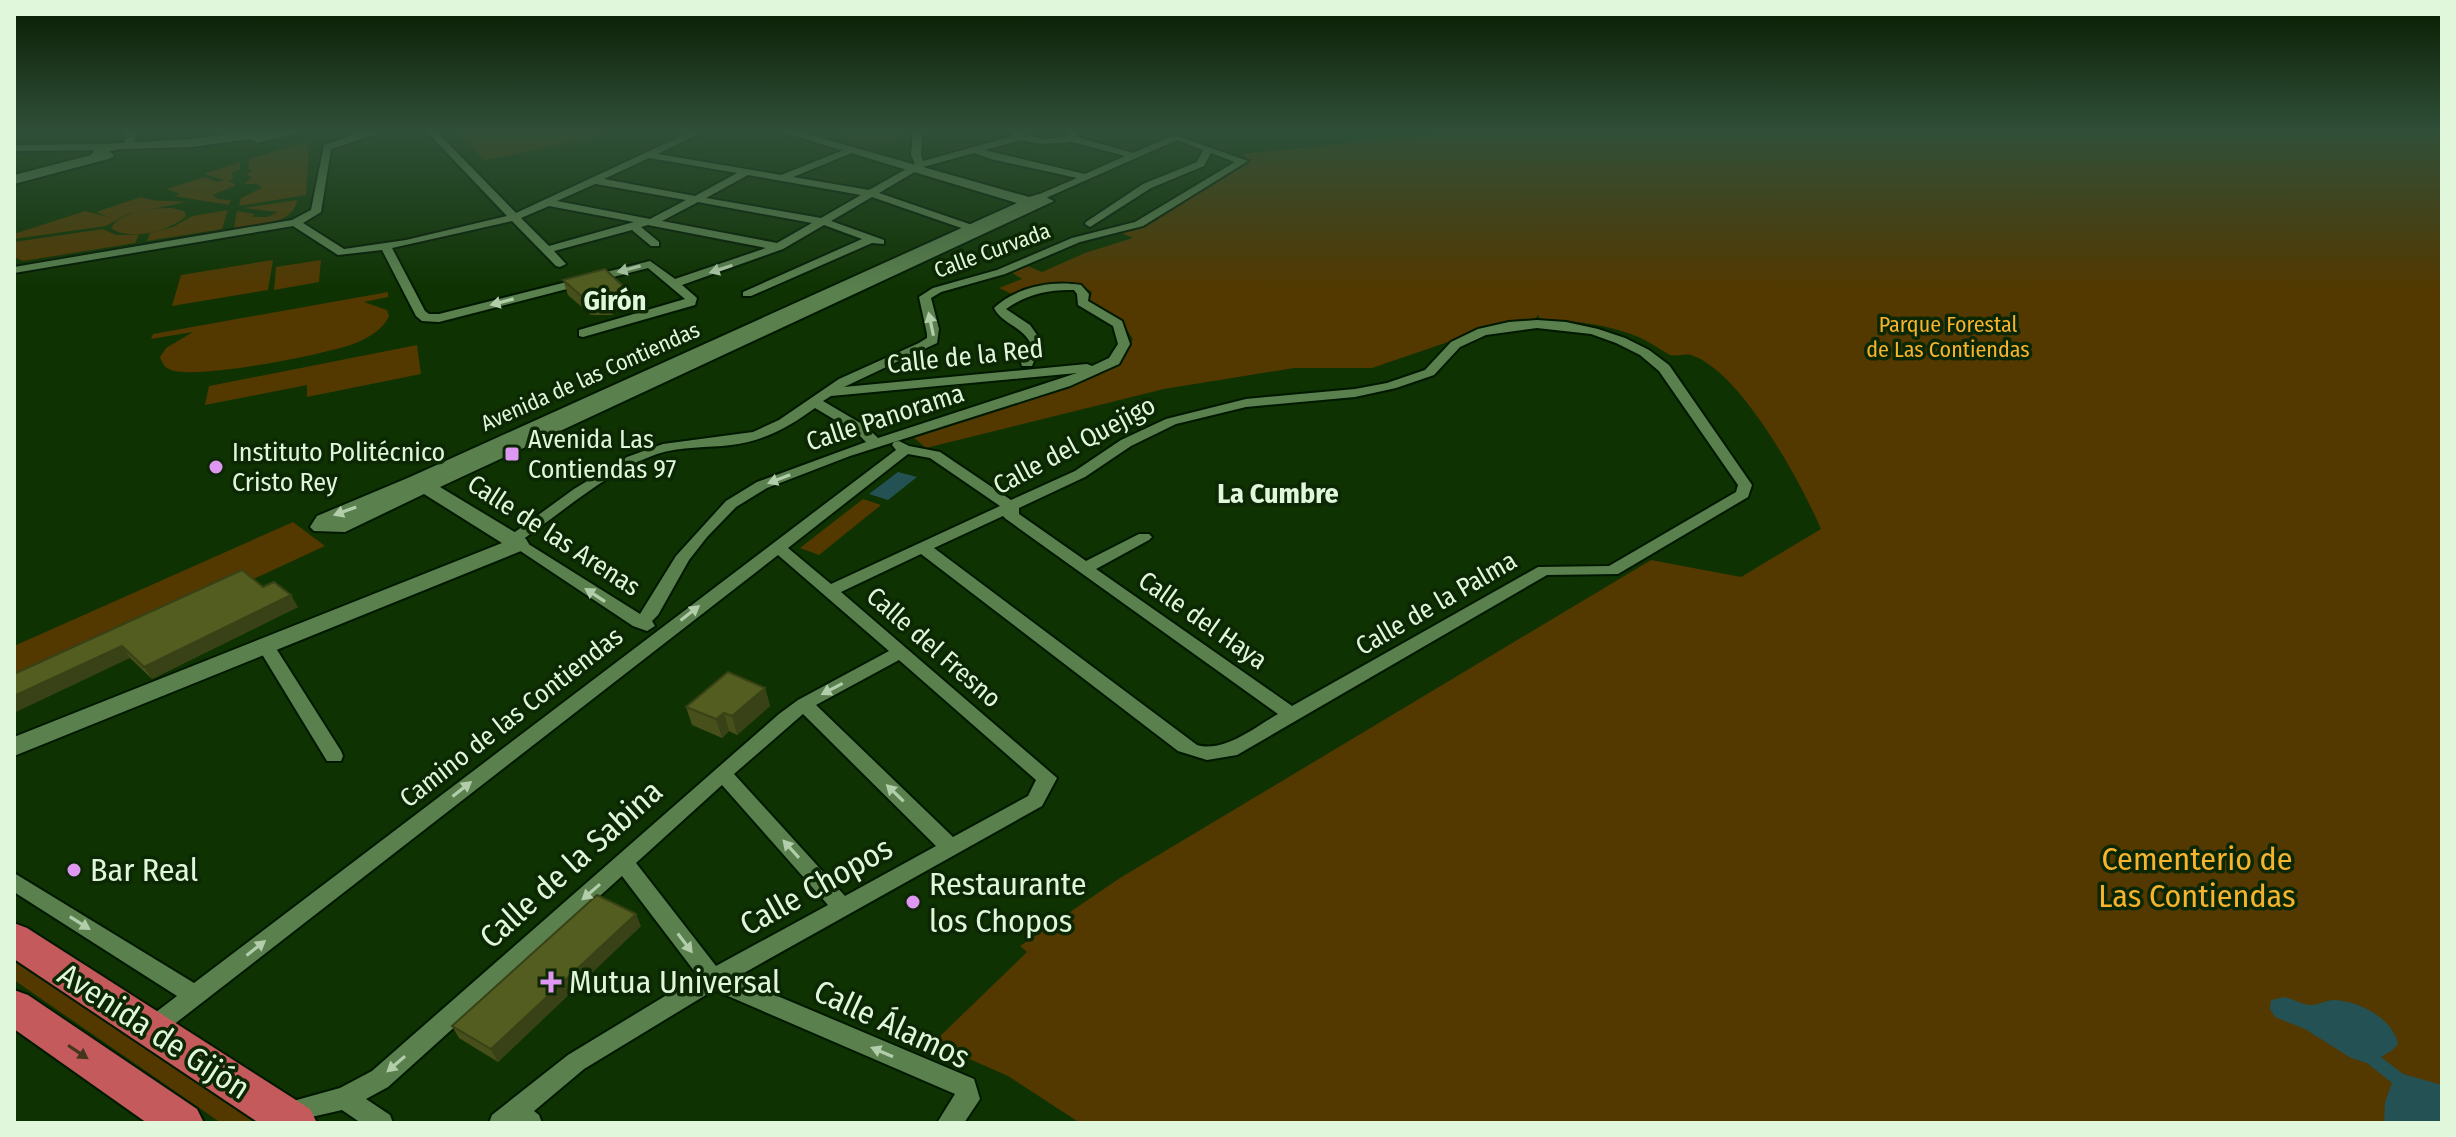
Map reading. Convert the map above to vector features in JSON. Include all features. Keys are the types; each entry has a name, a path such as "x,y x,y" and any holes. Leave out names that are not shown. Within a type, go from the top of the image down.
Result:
{"highway":[{"name":"Avenida de Gijón","path":"14,939 289,1119"},
{"name":"Avenida de Gijón","path":"14,1007 182,1123"}],"street":[{"path":"14,270 295,223 316,212 321,185"},
{"path":"484,185 560,264"},
{"path":"295,223 342,253 386,247 515,217 587,185"},
{"path":"619,185 824,222 876,241 747,294"},
{"path":"546,250 649,222 723,185"},
{"path":"822,185 872,194 974,229"},
{"path":"675,283 779,247 887,185"},
{"path":"991,185 1039,201"},
{"name":"Avenida de las Contiendas","path":"420,483 1071,185"},
{"name":"Avenida de las Contiendas","path":"420,483 1073,185"},
{"path":"1090,224 1149,185"},
{"name":"Calle Curvada","path":"829,393 853,376 919,350 933,340 935,330 924,302 925,297 937,290 1001,272 1076,240 1139,224 1202,185"},
{"path":"549,203 779,247"},
{"path":"635,227 655,244"},
{"path":"386,247 420,313 426,318 439,318 650,264 691,298 691,302 583,333"},
{"name":"Calle Panorama","path":"639,622 650,615 682,559 731,504 762,485 876,444 899,445 1062,377 1105,366 1120,354 1124,344 1121,330 1118,324 1082,302 1083,294 1077,287 1030,290 1000,308 1002,313 1025,325 1033,334 1036,342 1027,363"},
{"name":"Calle del Quejigo","path":"830,591 1080,474 1114,447 1176,418 1276,398 1367,391 1433,370 1458,343 1505,327 1529,326"},
{"name":"Calle de la Palma","path":"923,548 1198,754 1230,750 1544,570 1612,571 1743,494 1745,485 1664,368 1651,355 1631,343 1581,327 1529,326"},
{"name":"Calle de la Red","path":"829,393 1062,377"},
{"path":"14,747 515,542 630,460 675,445 754,436 783,425 829,393"},
{"path":"815,402 862,430 876,444"},
{"name":"Calle del Haya","path":"899,445 935,455 1011,507 1011,516 1291,714"},
{"name":"Camino de las Contiendas","path":"151,1029 778,547 899,445"},
{"name":"Calle de las Arenas","path":"420,483 662,635"},
{"name":"Calle del Haya","path":"1085,568 1144,537"},
{"name":"Calle del Fresno","path":"778,547 1047,778 1043,790"},
{"path":"266,646 334,756"},
{"name":"Calle de la Sabina","path":"289,1119 345,1098 380,1079 804,704 901,652"},
{"path":"804,704 951,848"},
{"path":"723,774 842,907"},
{"name":"Calle Chopos","path":"515,1119 576,1062 713,979 1035,801 1043,790"},
{"path":"624,863 713,979"},
{"name":"Avenida de Gijón","path":"14,881 195,996"},
{"name":"Calle Álamos","path":"713,979 965,1087 968,1099 949,1123"},
{"path":"345,1098 381,1123"}],"green space":[{"path":"179,185 236,185 213,195 217,199 231,200 229,205 174,196 180,194 167,189"},
{"path":"258,185 307,185 306,195 239,206 241,198 262,188"},
{"path":"1209,185 2442,185 2442,1123 1080,1123 1008,1076 933,1043 1027,952 1020,946 1120,878 1651,560 1741,577 1821,529 1767,431 1730,382 1710,365 1691,355 1671,355 1641,338 1616,329 1540,319 1538,315 1531,324 1489,328 1372,368 1294,368 1164,389 926,448 914,438 1095,377 1118,365 1133,339 1120,320 1089,301 1092,292 1064,283 1043,285 1014,295 999,288 1022,279 1011,272 1028,266 1042,272 1085,253 1133,238 1119,232 1154,222 1179,202"},
{"path":"141,197 186,202 128,214 106,226 14,239 14,234 85,211 108,217 96,212"},
{"path":"297,200 288,215 272,223 234,228 237,211 254,214 253,217 268,217 278,212 244,208"},
{"path":"172,208 184,211 186,216 160,230 128,234 111,228 130,214"},
{"path":"228,210 222,229 147,241 150,233 173,227 192,216"},
{"path":"103,229 116,235 139,235 135,243 23,261 14,257 14,242"},
{"path":"273,260 268,290 172,306 181,275"},
{"path":"321,260 319,282 274,290 276,267"},
{"path":"388,292 388,297 364,302 387,310 389,316 375,332 341,348 292,359 234,369 186,372 169,369 160,357 166,348 193,332 151,339 153,334"},
{"path":"417,345 421,374 307,397 307,385 205,405 209,386"},
{"path":"863,499 881,505 819,555 800,548"},
{"path":"293,522 325,546 14,690 14,646"},
{"path":"14,959 262,1123 221,1123 14,980"}],"water":[{"path":"898,472 917,477 888,500 869,494"},
{"path":"2285,997 2309,1005 2331,1000 2344,1001 2364,1007 2382,1019 2395,1034 2398,1043 2381,1057 2403,1074 2442,1085 2442,1123 2384,1123 2385,1102 2392,1083 2367,1063 2351,1058 2305,1029 2275,1017 2270,1009 2271,1000"}],"building":[{"path":"605,269 627,290 615,293 608,300 586,300 563,280"},
{"path":"242,570 263,587 274,582 291,595 144,667 122,646 14,696 14,674"},
{"path":"728,672 765,688 732,716 724,713 716,719 686,707"},
{"name":"Mutua Universal","path":"597,895 636,914 491,1049 452,1026"}],"place":[{"name":"Avenida Las Contiendas 97","path":"512,454"},
{"name":"Instituto Politécnico Cristo Rey","path":"216,467"},
{"name":"Bar Real","path":"74,870"},
{"name":"Restaurante los Chopos","path":"913,902"},
{"name":"Mutua Universal","path":"551,982"}],"district":[{"name":"Girón","path":"615,300"},
{"name":"La Cumbre","path":"1278,493"}],"park label":[{"name":"Parque Forestal de Las Contiendas","path":"1948,336"},
{"name":"Cementerio de Las Contiendas","path":"2197,878"}]}
